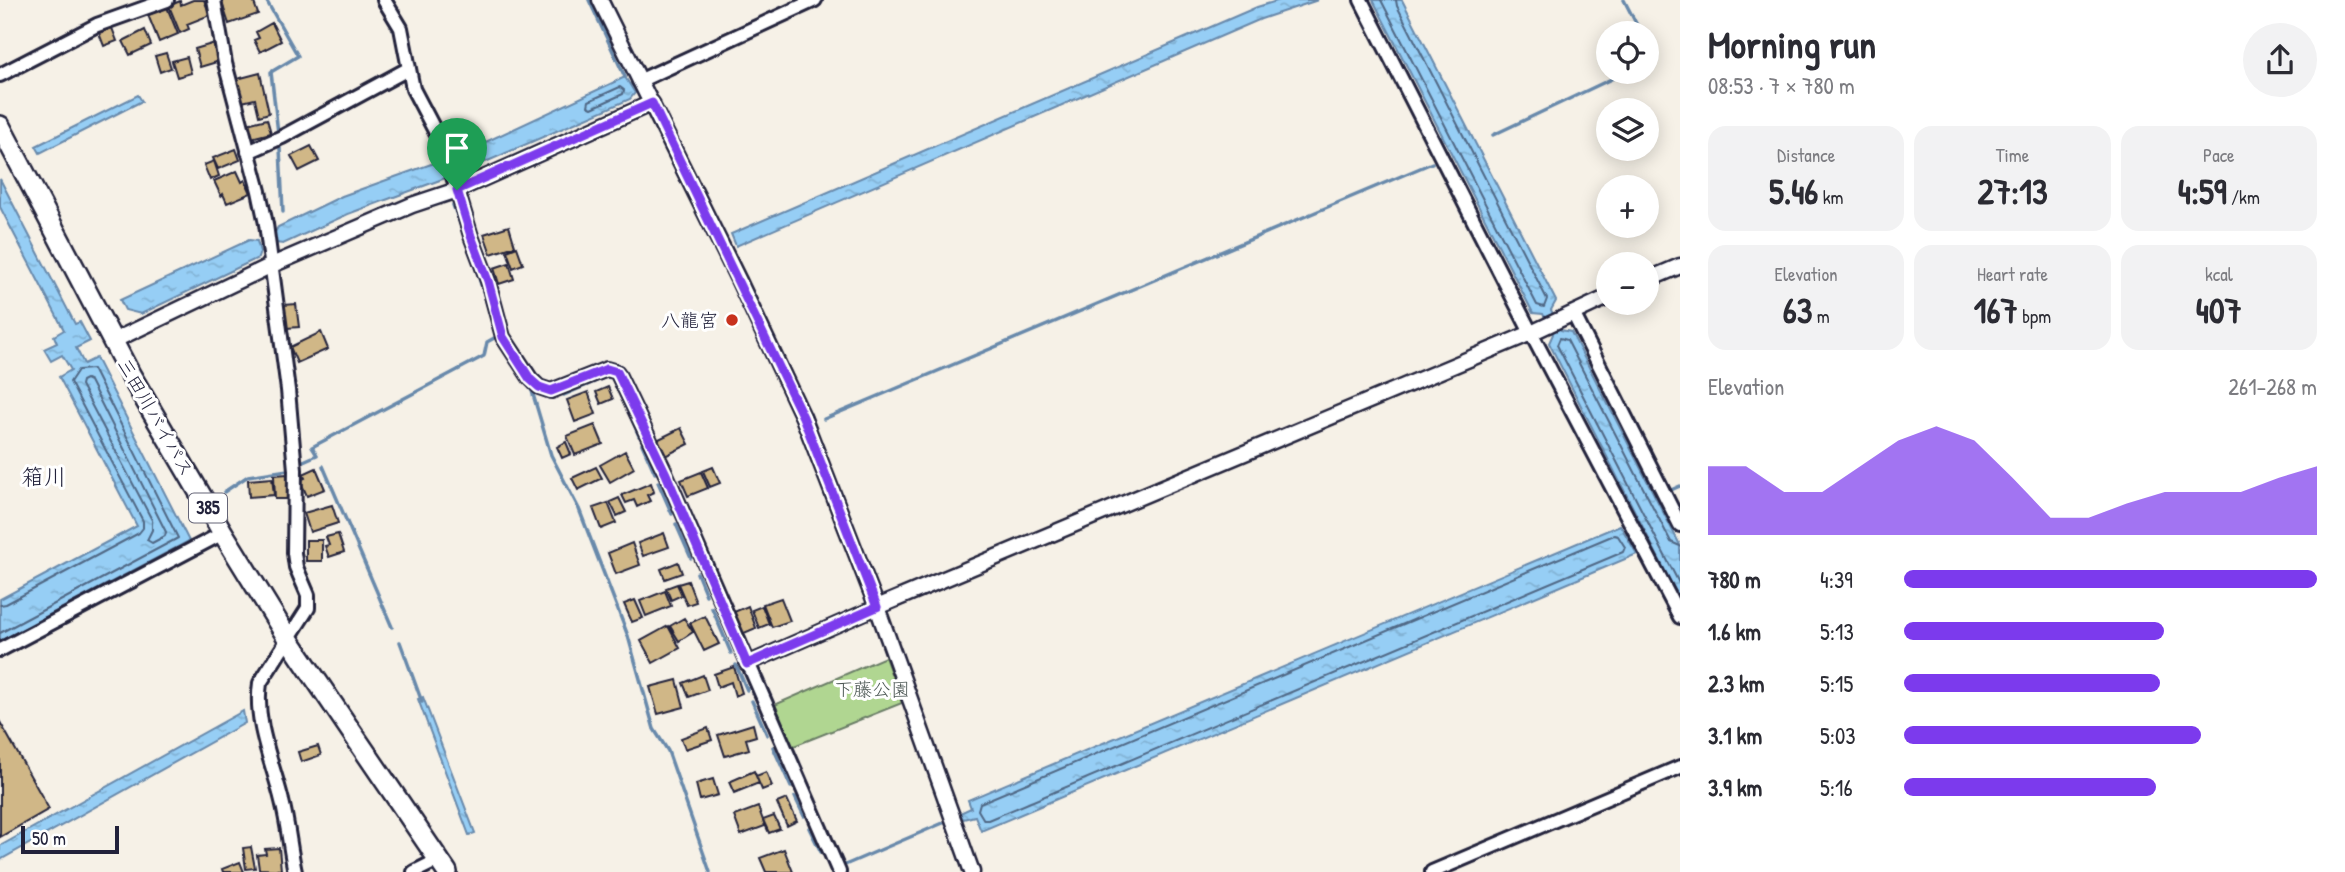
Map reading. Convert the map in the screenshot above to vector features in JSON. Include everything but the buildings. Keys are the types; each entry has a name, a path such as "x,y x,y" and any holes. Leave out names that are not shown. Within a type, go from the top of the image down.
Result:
{"highway":[{"name":"三田川バイパス","path":"0,126 130,374 223,533 287,637 443,866"}],"street":[{"path":"122,0 129,13"},
{"path":"0,75 97,25 167,0"},
{"path":"214,0 225,63 259,191 272,265 295,470 294,553 296,567 308,594 308,608 260,682 258,697 261,724 283,803 295,872"},
{"path":"384,0 401,28 414,89 441,139 488,281 503,337 530,379 539,387 551,391 607,369 617,372 666,474 838,872"},
{"path":"600,0 803,417 877,607 972,872"},
{"path":"639,80 815,0"},
{"path":"1361,0 1680,617"},
{"path":"248,152 282,138 408,69"},
{"path":"113,341 272,265 652,103"},
{"path":"1659,275 1680,266"},
{"path":"747,664 1531,333 1596,302"},
{"path":"1573,313 1680,525"},
{"path":"0,650 223,533"},
{"path":"1432,872 1680,767"},
{"path":"414,872 443,866"}],"green space":[{"name":"下藤公園","path":"885,657 902,703 789,748 770,707"}],"water":[{"path":"1280,0 1318,0 1261,19 736,246 731,234 1257,7"},
{"path":"1373,0 1402,0 1556,301 1551,310 1561,330 1571,332 1680,545 1680,600 1549,343 1553,334 1543,314 1533,313"},
{"path":"625,77 635,93 630,99 467,170 348,214 283,244 276,243 274,234 278,227 342,196 462,153"},
{"path":"138,95 142,101 40,153 36,146"},
{"path":"0,179 75,324 80,322 90,341 76,348 84,364 96,358 189,541 0,641 0,599 137,526 59,377 71,370 62,355 51,361 44,349 57,343 54,336 64,330 0,207"},
{"path":"249,240 257,241 260,252 258,258 141,314 125,310 120,300"},
{"path":"1620,525 1637,554 981,831 975,816 963,819 960,813 971,808 968,800"},
{"path":"423,697 475,833 469,835 418,699"},
{"path":"243,711 245,723 0,860 0,846"}],"waterway":[{"path":"266,0 298,56 271,72 278,133"},
{"path":"377,0 398,42"},
{"path":"589,0 625,77"},
{"path":"1624,0 1635,21"},
{"path":"1493,135 1601,84"},
{"path":"280,148 283,212"},
{"path":"824,419 1432,163"},
{"path":"453,205 465,236"},
{"path":"470,249 499,342"},
{"path":"299,463 317,455 312,447 484,356 487,342 496,337"},
{"path":"564,395 606,377 614,378 615,381"},
{"path":"527,383 532,391 551,455 579,509 628,636 654,729 668,751 710,872"},
{"path":"532,391 549,398"},
{"path":"621,394 625,403"},
{"path":"629,412 639,436"},
{"path":"642,444 655,473"},
{"path":"323,466 392,627"},
{"path":"224,492 248,476 288,470"},
{"path":"658,482 672,514"},
{"path":"1671,490 1680,486"},
{"path":"676,524 691,558"},
{"path":"697,573 706,595"},
{"path":"712,608 731,653"},
{"path":"400,642 422,702"},
{"path":"736,665 747,690"},
{"path":"752,701 767,735"},
{"path":"773,747 791,787"},
{"path":"795,797 804,816"},
{"path":"845,865 943,823"},
{"path":"809,828 821,852"}],"place":[{"name":"八龍宮","path":"732,320"}],"district":[{"name":"箱川","path":"44,477"}],"route":[{"path":"652,103 803,417 877,607 747,664 666,474 617,372 607,369 551,391 539,387 530,379 503,337 488,281 457,190 652,103"}]}
